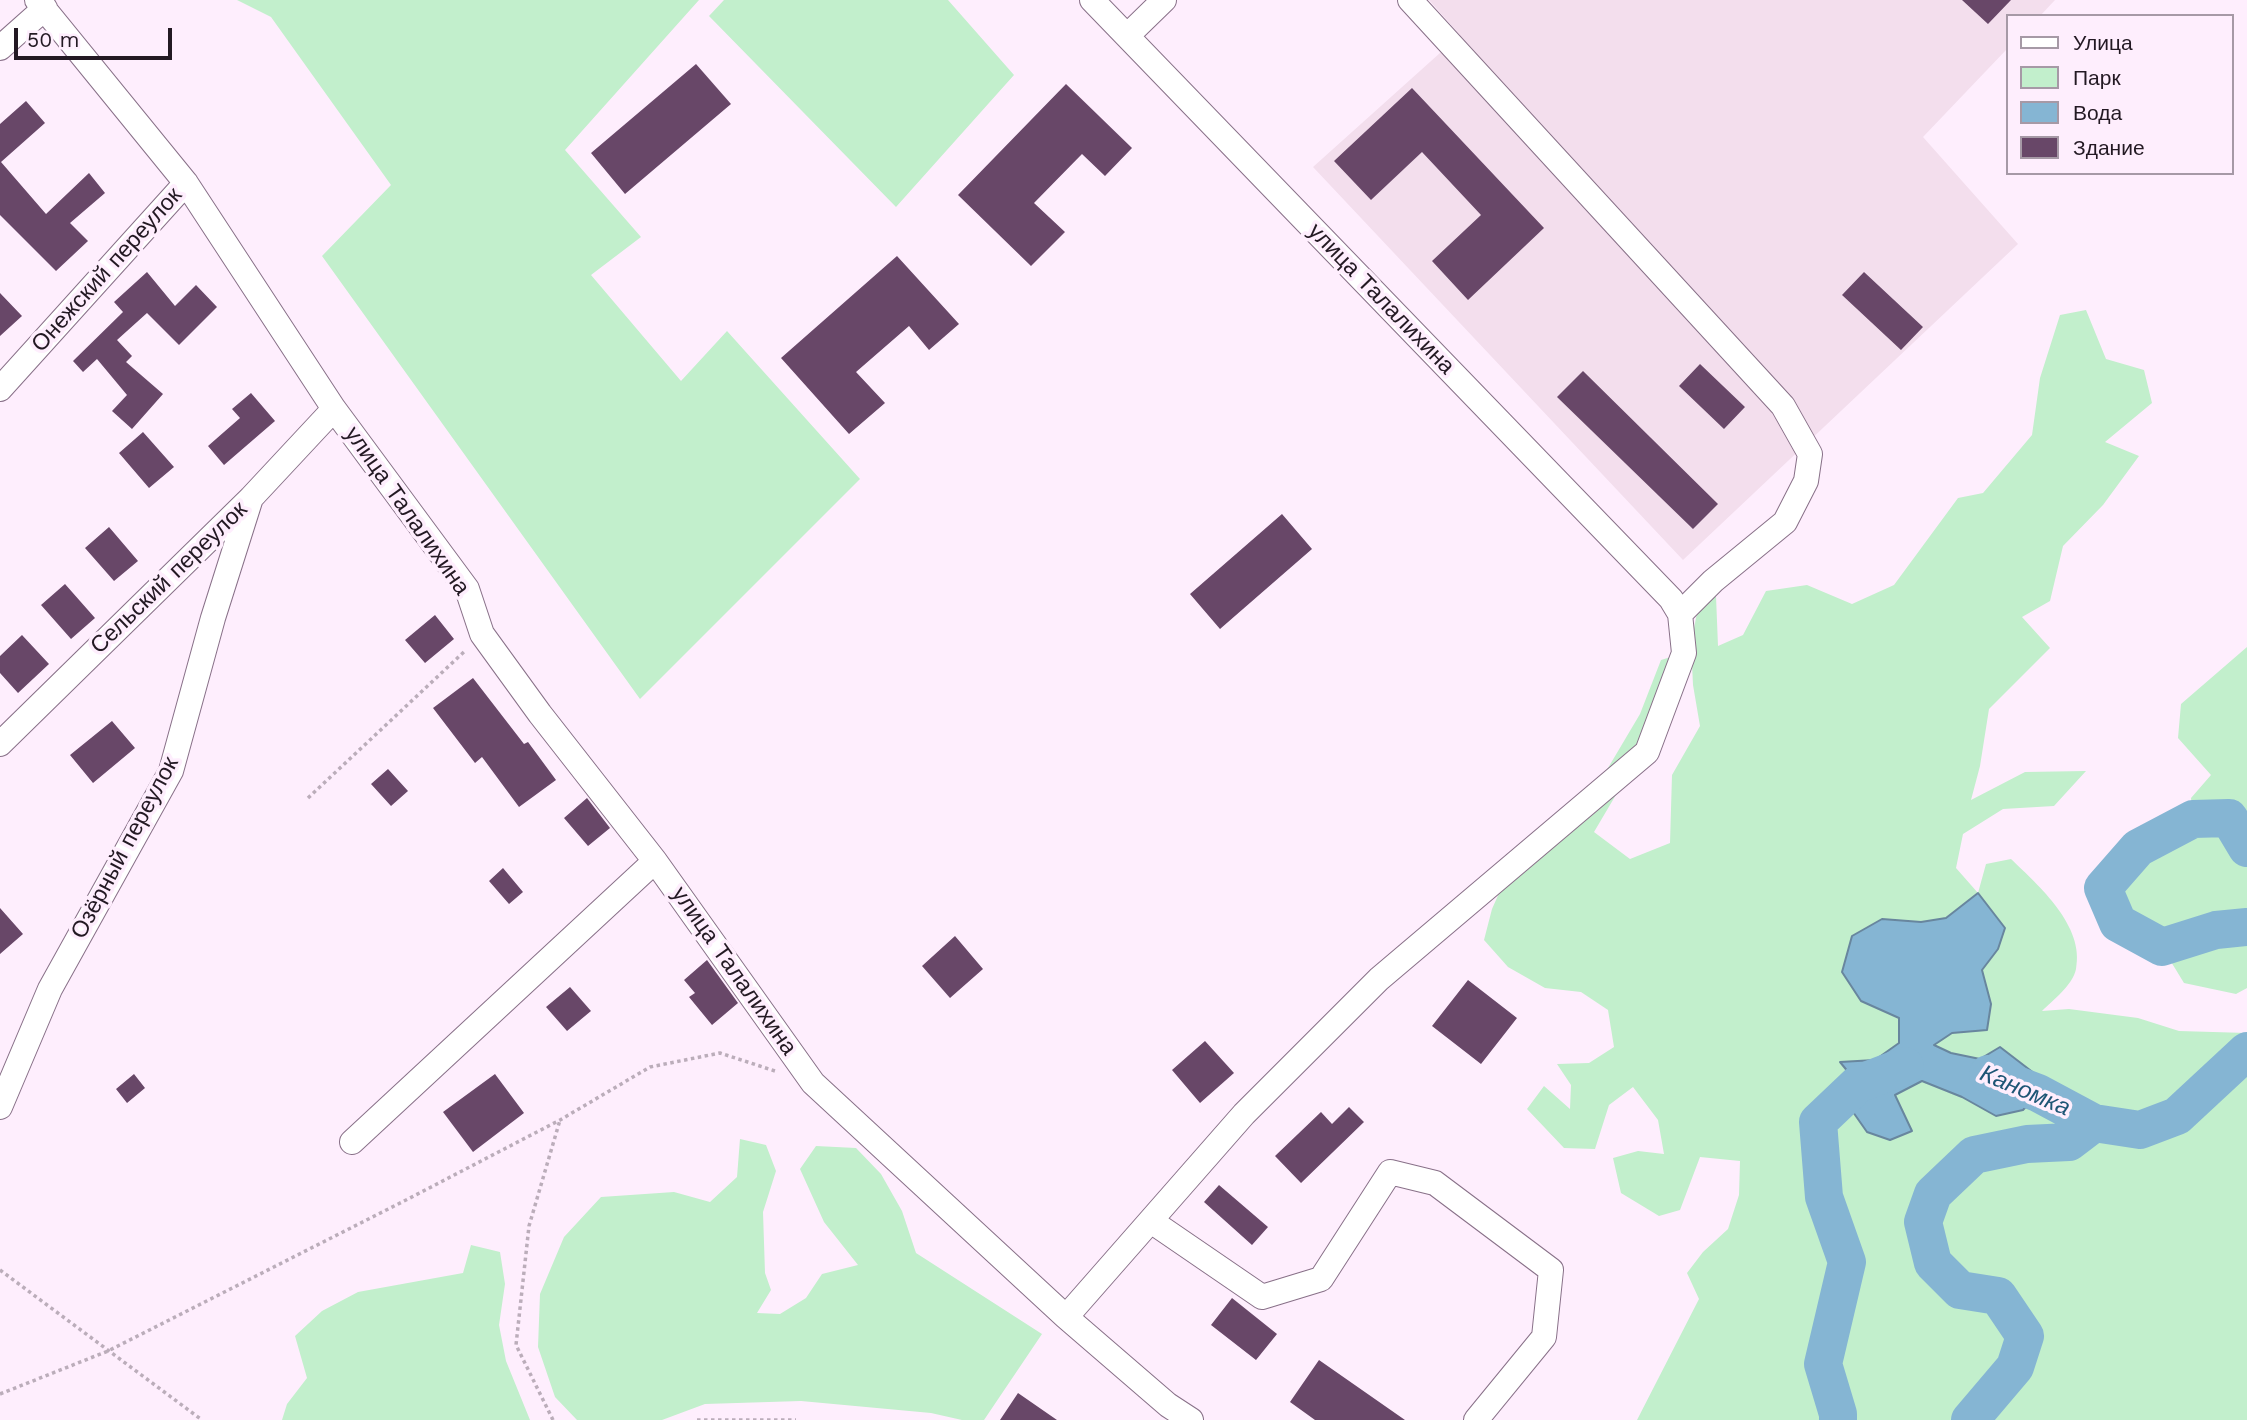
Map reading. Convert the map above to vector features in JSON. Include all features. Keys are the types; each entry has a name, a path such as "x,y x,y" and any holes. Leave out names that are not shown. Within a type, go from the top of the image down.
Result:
{"street":[{"name":"улица Талалихина","path":"1092,0 1675,607"},
{"path":"1127,36 1164,0"},
{"path":"1066,1317 1244,1114 1379,979 1647,752 1684,653 1675,607 1713,582 1785,522 1807,481 1810,454 1783,406 1410,0"},
{"name":"улица Талалихина","path":"41,4 186,183 334,409 467,589 482,634 540,714 655,861 813,1083 1066,1317 1168,1405 1191,1420"},
{"path":"0,48 41,4"},
{"name":"Онежский переулок","path":"0,388 186,183"},
{"name":"Сельский переулок","path":"0,744 251,498 334,409"},
{"name":"Озёрный переулок","path":"3,1089 50,989 171,771 213,618 251,498"},
{"path":"352,1142 655,861"},
{"path":"1151,1221 1262,1297 1321,1279 1390,1172 1435,1183 1551,1270 1544,1338 1476,1420"}],"path":[{"path":"308,798 482,634"},
{"path":"0,1394 108,1351 560,1119 650,1068 720,1053 813,1083"},
{"path":"553,1420 516,1345 529,1226 560,1119"},
{"path":"0,1270 202,1420"},
{"path":"697,1420 796,1420"}],"shaded area":[{"path":"1429,0 2055,0 2042,14 2006,14 2006,50 1923,137 2018,244 1683,560 1313,167 1460,35"}],"green space":[{"path":"237,0 699,0 565,150 641,237 591,275 681,381 727,331 860,479 640,699 322,256 391,185 271,17"},
{"path":"724,0 948,0 1014,75 896,207 709,16"},
{"path":"2086,310 2106,359 2144,370 2152,403 2105,442 2139,456 2103,505 2063,546 2050,601 2022,617 2050,648 1989,709 1980,766 1971,800 2025,772 2086,771 2054,806 2003,809 1963,834 1956,868 1978,893 1986,864 2011,859 2046,894 2067,922 2074,937 2076,969 2067,987 2042,1011 2069,1009 2138,1018 2179,1031 2247,1033 2247,1420 1637,1420 1699,1299 1687,1273 1703,1252 1728,1229 1739,1195 1740,1161 1700,1157 1680,1210 1659,1216 1621,1193 1613,1158 1638,1151 1664,1154 1658,1120 1633,1087 1609,1105 1595,1149 1564,1148 1527,1109 1544,1086 1570,1109 1571,1085 1557,1064 1589,1063 1614,1047 1608,1010 1581,992 1545,988 1508,967 1484,940 1492,909 1508,873 1608,768 1640,714 1661,660 1674,656 1620,788 1594,832 1630,859 1670,843 1672,775 1700,726 1693,685 1691,643 1699,603 1716,596 1718,646 1743,635 1766,591 1807,585 1852,604 1894,585 1958,498 1983,493 2032,435 2040,378 2060,315"},
{"path":"2247,647 2247,988 2236,994 2184,983 2162,947 2118,923 2103,888 2138,848 2193,819 2191,798 2211,775 2178,738 2181,704"},
{"path":"740,1139 766,1145 776,1171 763,1212 765,1273 771,1290 757,1313 780,1314 806,1298 822,1274 858,1265 824,1222 800,1169 816,1146 856,1148 881,1174 902,1211 916,1253 1042,1334 984,1420 962,1420 931,1413 801,1401 705,1404 662,1420 577,1420 555,1397 538,1347 540,1294 564,1237 601,1197 674,1192 710,1202 737,1177"},
{"path":"471,1245 500,1252 505,1284 499,1325 506,1361 530,1420 282,1420 287,1404 307,1378 295,1336 322,1311 358,1292 463,1273"}],"water":[{"path":"1978,893 2005,928 1998,949 1982,970 1991,1004 1987,1030 1952,1033 1934,1045 1951,1053 1980,1059 2000,1047 2039,1077 2038,1093 2023,1110 1996,1116 1962,1097 1922,1081 1895,1095 1912,1131 1890,1140 1867,1132 1853,1112 1858,1084 1840,1062 1875,1060 1899,1043 1899,1018 1861,1001 1842,972 1852,936 1882,919 1921,922 1946,918"}],"building":[{"path":"1962,0 2011,0 1988,24"},
{"path":"696,64 731,104 625,194 591,153"},
{"path":"1066,84 1132,148 1105,176 1082,154 1034,203 1065,232 1031,266 958,195"},
{"path":"1412,88 1544,228 1468,300 1432,261 1481,215 1422,152 1371,200 1334,161"},
{"path":"26,101 45,123 1,162 46,214 89,173 105,193 70,223 88,241 56,271 0,215 0,124"},
{"path":"897,256 959,324 929,350 909,326 856,372 885,403 849,434 781,358"},
{"path":"147,272 175,306 196,285 217,307 179,345 147,313 117,340 132,356 126,362 163,394 132,429 112,411 127,395 97,359 83,372 73,361 123,312 114,302"},
{"path":"1864,272 1923,327 1901,350 1842,295"},
{"path":"0,293 22,316 0,336"},
{"path":"1700,364 1745,407 1724,429 1679,386"},
{"path":"1583,371 1718,504 1693,529 1557,397"},
{"path":"251,393 275,421 224,465 208,446 240,418 232,409"},
{"path":"143,432 174,467 149,488 119,453"},
{"path":"1282,514 1312,549 1220,629 1190,594"},
{"path":"109,527 138,561 114,581 85,548"},
{"path":"65,584 95,618 71,639 41,605"},
{"path":"435,615 454,639 425,663 405,640"},
{"path":"22,635 49,664 18,693 0,673 0,656"},
{"path":"473,678 524,744 528,742 556,780 519,807 482,757 475,763 433,708"},
{"path":"112,721 135,748 93,783 70,755"},
{"path":"388,769 408,791 391,806 371,784"},
{"path":"587,798 610,828 588,846 564,818"},
{"path":"503,868 523,892 509,904 489,881"},
{"path":"0,908 23,934 0,954"},
{"path":"955,936 983,969 950,998 922,966"},
{"path":"707,960 738,1003 712,1025 689,997 695,993 684,980"},
{"path":"1468,980 1517,1018 1481,1064 1432,1026"},
{"path":"570,987 591,1011 567,1031 546,1007"},
{"path":"1205,1041 1234,1073 1200,1103 1172,1070"},
{"path":"134,1074 145,1088 127,1103 116,1089"},
{"path":"495,1074 524,1113 473,1152 443,1112"},
{"path":"1349,1107 1364,1122 1301,1183 1275,1156 1321,1112 1332,1124"},
{"path":"1219,1185 1268,1227 1252,1245 1204,1202"},
{"path":"1232,1298 1277,1334 1256,1360 1211,1325"},
{"path":"1319,1360 1405,1420 1315,1420 1290,1402"},
{"path":"1018,1393 1057,1420 1000,1420"}],"waterway":[{"name":"Каномка","path":"2247,848 2229,818 2193,819 2138,848 2103,888 2118,923 2162,947 2216,930 2247,927"},
{"name":"Каномка","path":"1970,1420 2015,1367 2025,1336 1998,1296 1960,1290 1933,1263 1923,1222 1933,1194 1974,1155 2027,1144 2069,1142 2094,1123 2140,1130 2177,1116 2247,1051"},
{"name":"Каномка","path":"1838,1420 1823,1364 1847,1262 1824,1197 1818,1122 1858,1084 1905,1066"},
{"name":"Каномка","path":"1988,1074 2038,1093 2094,1123"}]}
